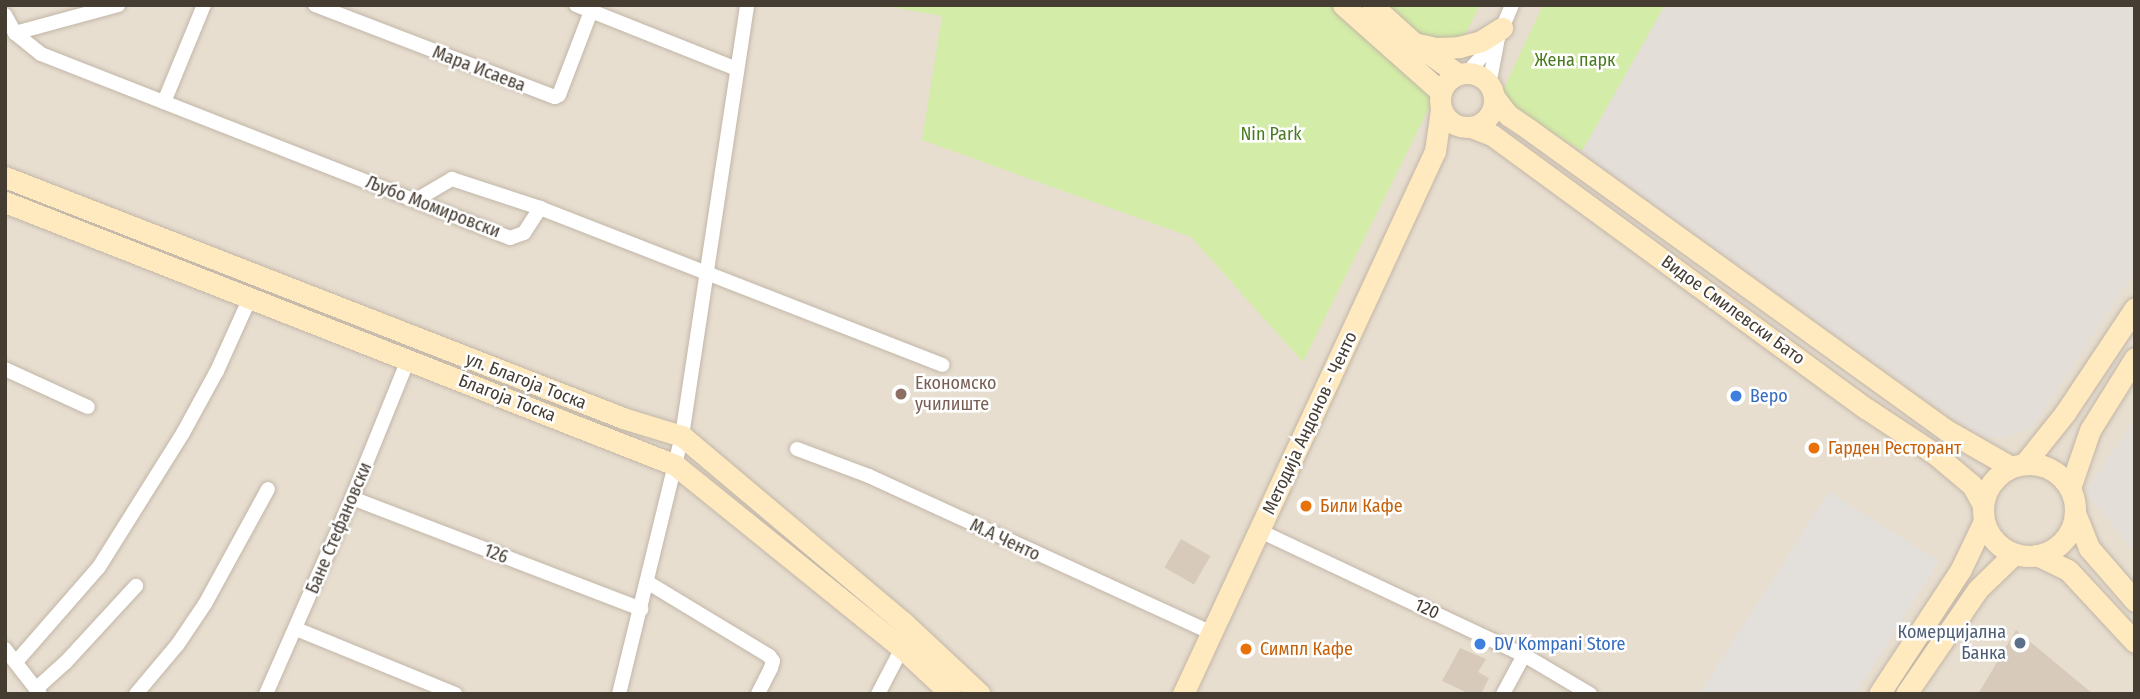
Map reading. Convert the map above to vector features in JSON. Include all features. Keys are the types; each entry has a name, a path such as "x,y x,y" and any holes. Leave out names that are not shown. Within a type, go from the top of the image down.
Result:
{"main road":[{"path":"1343,5 1441,101"},
{"path":"1372,5 1414,43 1462,73 1476,74 1492,91 1488,116 1468,127 1446,118 1441,101 1444,85 1462,73"},
{"path":"1414,43 1436,48 1459,47 1500,33"},
{"name":"Видое Смилевски Бато","path":"1492,91 1508,114 1530,131 1935,422 1962,441 2018,465"},
{"name":"Методија Андонов - Ченто","path":"1183,694 1435,150 1441,101"},
{"name":"Методија Андонов - Ченто","path":"1435,150 1468,127"},
{"name":"Видое Смилевски Бато","path":"1468,127 1508,146 1857,401 1935,454 1972,485 1984,513"},
{"name":"ул. Благоја Тоска","path":"5,177 623,418 682,436 903,622 980,694"},
{"name":"Благоја Тоска","path":"5,202 675,465 902,648 951,694"},
{"path":"1878,694 1961,569 1984,513 1992,482 2018,465 2065,413 2135,308"},
{"path":"2135,358 2090,430 2070,488 2075,513 2089,548 2135,601"},
{"path":"2018,465 2051,469 2070,488"},
{"path":"1984,513 1998,545 2014,554 2037,555 2068,570 2135,642"},
{"path":"2037,555 2061,544 2071,530 2075,513"},
{"path":"1906,694 1978,590 2014,554"}],"street":[{"path":"15,33 118,5"},
{"path":"164,102 204,5"},
{"name":"Мара Исаева","path":"315,5 331,8 555,97 559,95 591,11"},
{"path":"576,5 737,69"},
{"path":"619,694 682,436 747,5"},
{"path":"1492,91 1500,33 1512,5"},
{"name":"Љубо Момировски","path":"5,15 15,33 41,54 510,238 524,233 540,208"},
{"path":"1462,73 1500,33"},
{"path":"416,201 452,180 540,208 942,365"},
{"path":"16,662 99,567 183,433 217,371 250,298"},
{"name":"Бане Стефановски","path":"266,694 352,498 408,360"},
{"path":"5,369 88,407"},
{"name":"М.А Ченто","path":"797,449 869,476 1212,633"},
{"path":"136,694 178,645 205,604 268,489"},
{"name":"126","path":"352,498 640,609"},
{"name":"120","path":"1260,531 1524,654 1590,694"},
{"path":"647,582 769,656 773,661 771,668 758,694"},
{"path":"5,649 39,691 136,586"},
{"path":"296,629 454,694"},
{"path":"878,694 902,648"},
{"path":"1503,694 1524,654"}],"shaded area":[{"path":"5,5 2135,5 2135,694 5,694"},
{"path":"1665,5 2135,5 2135,272 2032,428 2002,439 1979,436 1580,155"},
{"path":"2135,418 2135,553 2085,492"},
{"path":"1829,492 1939,561 1855,694 1699,694"}],"green space":[{"name":"Nin Park","path":"880,5 1480,5 1303,362 1191,237 922,140 942,16"},
{"name":"Жена парк","path":"1543,5 1665,5 1582,151 1499,99"}],"building":[{"path":"1181,539 1210,556 1194,585 1164,568"},
{"path":"2016,630 2093,694 1978,694"},
{"path":"1460,648 1486,659 1478,672 1489,678 1481,694 1470,694 1442,681"}],"place":[{"name":"Економско училиште","path":"901,394"},
{"name":"Веро","path":"1736,396"},
{"name":"Гарден Ресторант","path":"1814,448"},
{"name":"Били Кафе","path":"1306,506"},
{"name":"Комерцијална Банка","path":"2020,643"},
{"name":"DV Kompani Store","path":"1480,644"},
{"name":"Симпл Кафе","path":"1246,649"}]}
